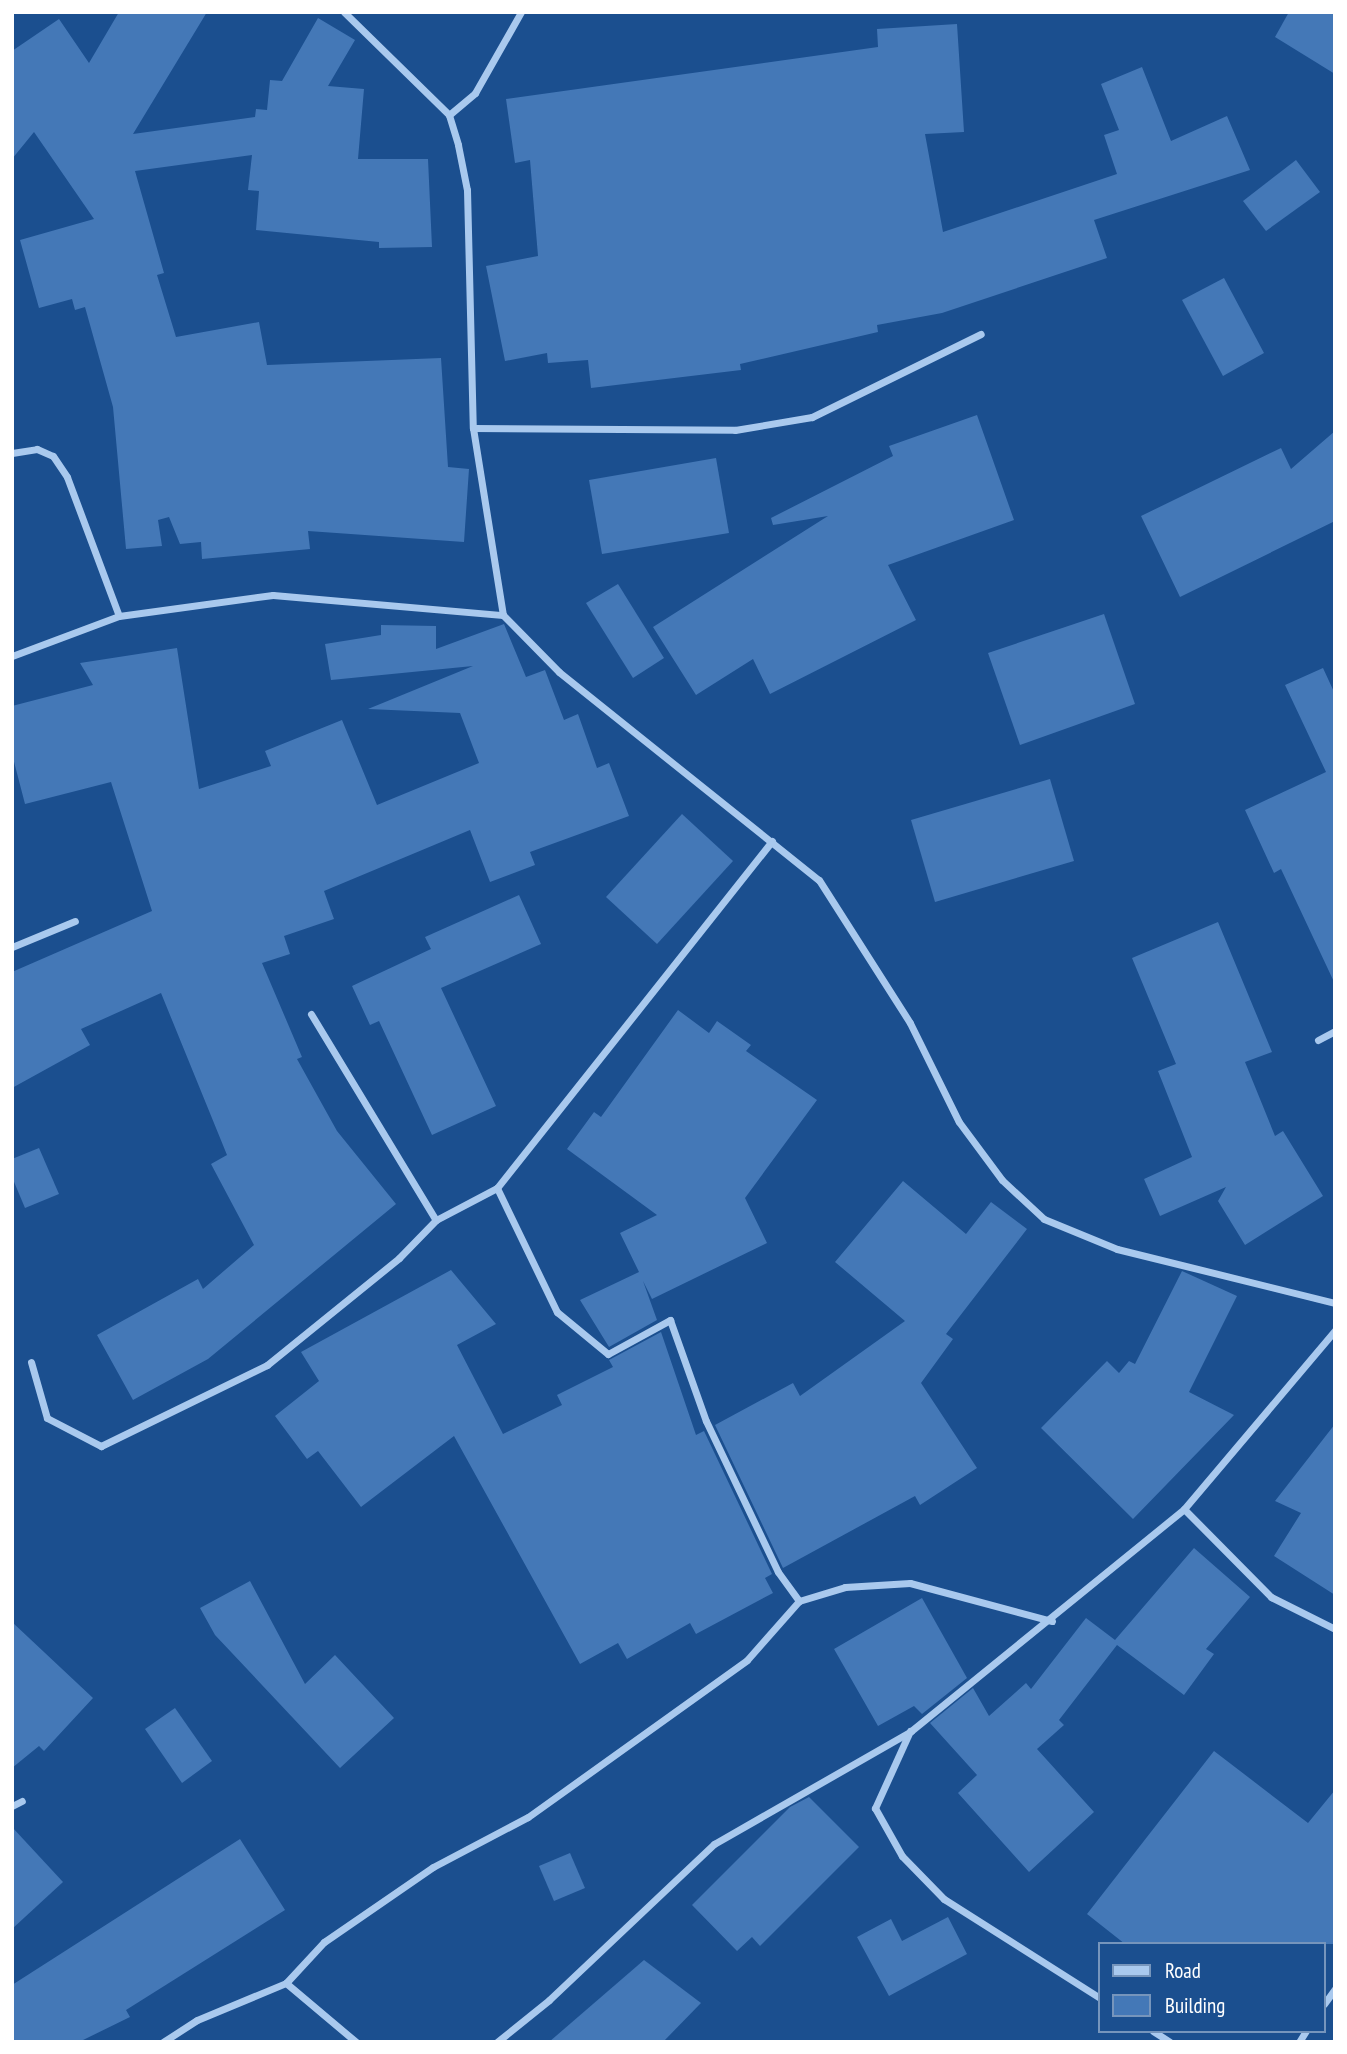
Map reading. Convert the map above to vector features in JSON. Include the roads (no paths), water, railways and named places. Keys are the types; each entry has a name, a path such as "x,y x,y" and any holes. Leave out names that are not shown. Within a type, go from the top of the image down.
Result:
{"street":[{"path":"344,12 449,114 467,190 473,429 503,615 559,672 819,880 909,1023 959,1122 1002,1180 1044,1219 1117,1249 1335,1303"},
{"path":"449,114 475,93 521,12"},
{"path":"473,429 735,430 812,417 981,334"},
{"path":"12,453 37,449 53,456 67,477 119,616"},
{"path":"12,656 119,616 273,595 503,615"},
{"path":"31,1362 47,1418 101,1446 267,1365 399,1258 436,1220 497,1188 772,841"},
{"path":"12,947 75,921"},
{"path":"311,1014 436,1220"},
{"path":"1318,1040 1335,1031"},
{"path":"497,1188 557,1312 608,1354 670,1320 706,1421 778,1572 799,1601"},
{"path":"497,2042 549,2000 714,1844 911,1731 1052,1621 1184,1509 1335,1330"},
{"path":"1184,1509 1271,1597 1335,1629"},
{"path":"163,2042 197,2020 286,1983 324,1942 433,1867 528,1817 747,1660 799,1601 845,1587 910,1583 1052,1621"},
{"path":"911,1731 875,1808 902,1856 944,1899 1098,1997"},
{"path":"12,1807 22,1801"},
{"path":"286,1983 356,2042"}]}
